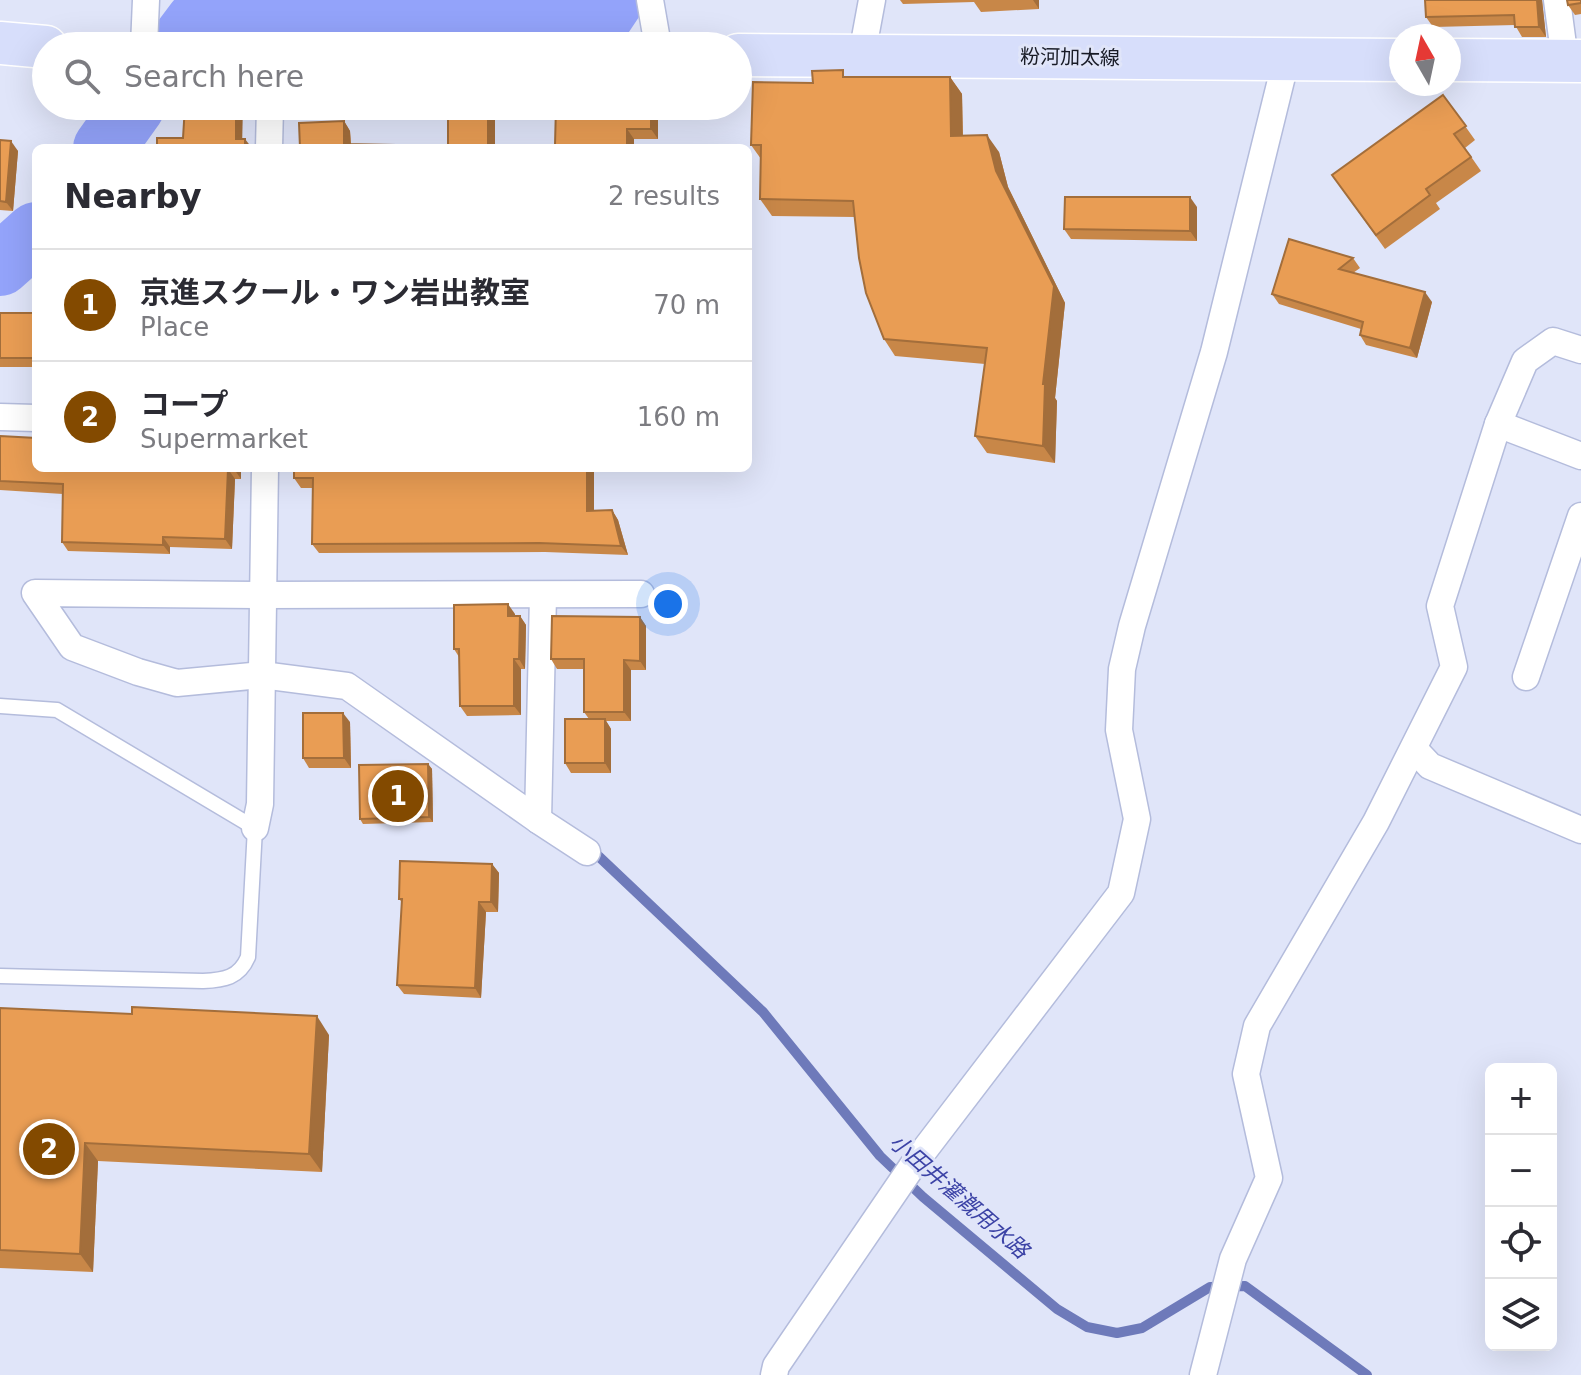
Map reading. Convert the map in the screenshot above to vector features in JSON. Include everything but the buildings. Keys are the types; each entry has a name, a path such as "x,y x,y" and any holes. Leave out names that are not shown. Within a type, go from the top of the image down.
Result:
{"main road":[{"path":"0,43 32,46"},
{"name":"粉河加太線","path":"752,55 1389,60"},
{"path":"1461,60 1573,60"}],"street":[{"path":"145,32 146,0"},
{"path":"650,0 656,32"},
{"path":"862,54 872,0"},
{"path":"1557,0 1573,60"},
{"path":"774,1375 776,1366 913,1165 1121,893 1137,819 1119,730 1122,669 1214,352 1286,60"},
{"path":"269,144 270,120"},
{"path":"1203,1375 1233,1259 1269,1178 1246,1074 1257,1026 1376,822 1454,667 1440,606 1498,424 1525,361 1553,341 1581,350"},
{"path":"0,417 32,418"},
{"path":"1498,424 1581,456"},
{"path":"255,828 260,804 265,472"},
{"path":"1526,677 1581,516"},
{"path":"587,852 347,686 262,675 177,683 138,672 72,647 35,593 641,594"},
{"path":"538,820 543,595"},
{"path":"1414,749 1430,766 1581,830"}],"lane":[{"path":"0,706 57,710 255,828 248,957 240,970 229,978 203,981 0,976"}],"waterway":[{"path":"188,32 196,22 568,21 601,18 613,0"},
{"path":"107,144 124,120"},
{"path":"0,265 32,237"},
{"name":"小田井灌漑用水路","path":"593,851 763,1012 880,1156 923,1197 1057,1309 1087,1327 1117,1333 1142,1328 1210,1287 1245,1286 1367,1375"}],"place":[{"name":"京進スクール・ワン岩出教室","path":"398,796"},
{"name":"コープ","path":"49,1149"}]}
